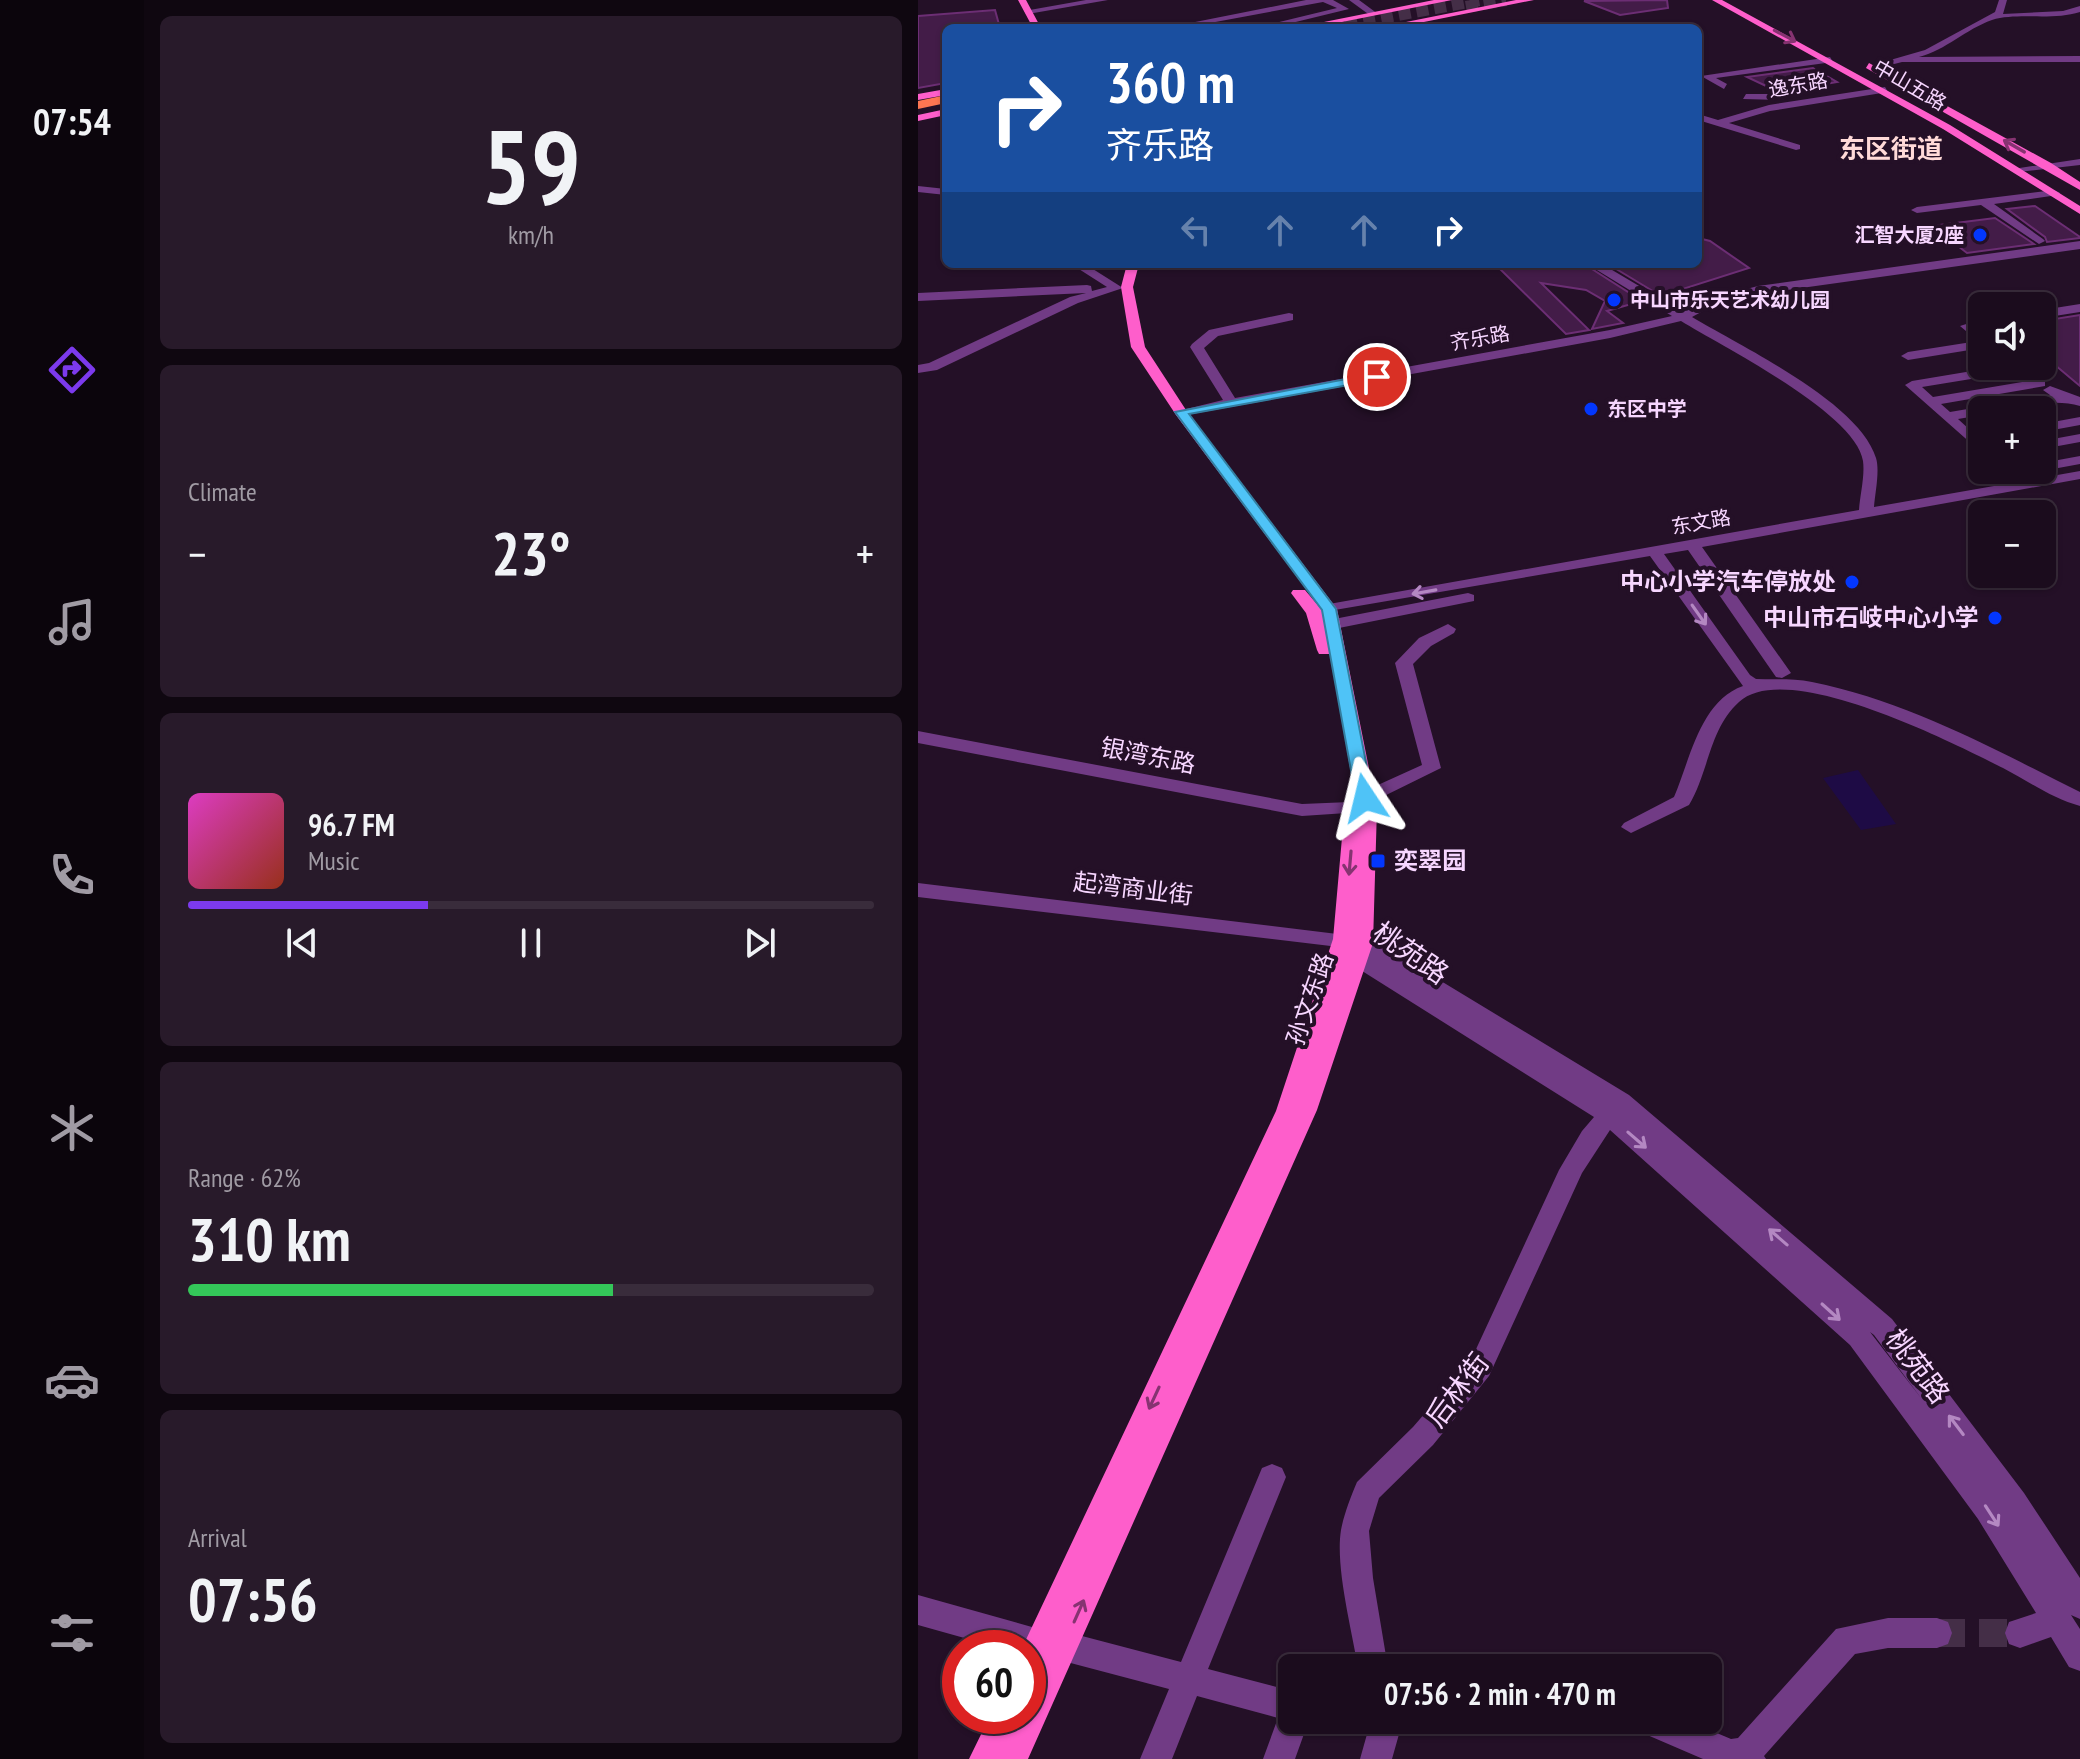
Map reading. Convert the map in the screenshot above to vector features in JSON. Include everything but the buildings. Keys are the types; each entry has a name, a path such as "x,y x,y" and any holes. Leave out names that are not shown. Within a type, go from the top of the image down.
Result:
{"highway":[{"path":"918,105 942,100"},
{"path":"918,115 942,111"}],"main road":[{"path":"1009,0 1022,24"},
{"path":"1022,0 1035,24"},
{"path":"1399,24 1530,0"},
{"name":"中山五路","path":"1716,0 1885,90 2018,169 2080,211"},
{"path":"1741,0 1771,15"},
{"path":"1320,24 1444,1"},
{"path":"1444,1 1432,10 1466,12"},
{"name":"中山五路","path":"1858,60 2047,165 2080,187"},
{"path":"918,97 942,93"},
{"name":"孙文东路","path":"1122,268 1126,349 1314,612 1360,803"},
{"name":"孙文东路","path":"1046,1649 1305,1110 1355,947 1360,803 1332,616 1181,412 1138,347 1122,287 1131,268"},
{"path":"985,1759 997,1734"},
{"name":"孙文东路","path":"1012,1759 1020,1734"}],"street":[{"path":"1028,11 1104,0"},
{"path":"1192,24 1327,1 1352,0 1374,14"},
{"path":"1411,0 1424,4"},
{"path":"1871,67 1922,55 1999,13 2003,0"},
{"path":"1277,24 1345,9 1327,1"},
{"path":"1992,17 2064,14 2080,9"},
{"path":"1922,55 2080,51"},
{"path":"1906,60 2080,59"},
{"path":"1769,108 1706,76 1830,60"},
{"path":"1711,89 1724,86"},
{"name":"逸东路","path":"1719,123 1769,108 1885,90"},
{"path":"1746,97 1840,96"},
{"name":"逸东路","path":"1702,118 1796,147"},
{"path":"2018,169 2080,162"},
{"path":"918,189 942,192"},
{"path":"1917,210 2054,193"},
{"path":"1984,202 2039,241"},
{"path":"1940,207 1953,217"},
{"name":"齐乐路","path":"1181,412 1610,334 1683,317 1708,303 1758,290 2080,245"},
{"path":"1085,268 1122,287"},
{"path":"1600,268 1834,409 1858,435 1870,460 1866,513"},
{"path":"918,297 1122,287"},
{"path":"918,369 932,367 1074,300 1122,287"},
{"path":"2056,312 2080,308"},
{"path":"1231,403 1198,353 1202,340 1214,333 1289,317"},
{"path":"1908,356 1968,344"},
{"path":"1968,375 1912,385 1968,435"},
{"path":"2036,380 2062,397 2080,404"},
{"path":"1930,402 2040,383"},
{"path":"2056,398 2062,397"},
{"path":"2056,410 2080,404"},
{"path":"1947,417 1968,413"},
{"path":"2056,425 2080,421"},
{"path":"1959,428 1968,426"},
{"path":"2056,442 2080,438"},
{"path":"2056,456 2080,452"},
{"path":"2056,464 2080,460"},
{"name":"东文路","path":"1696,550 1866,513 2080,475"},
{"name":"东文路","path":"1332,616 1658,556 2080,484"},
{"path":"1696,550 1765,684"},
{"path":"1658,556 1744,679 1765,684 1812,685 1874,704 1948,735 2080,800"},
{"path":"1360,803 1432,768 1404,663 1425,642 1448,629"},
{"path":"1631,827 1682,801 1715,717 1765,684 1816,675 1880,693 1929,713 2080,786"},
{"name":"银湾东路","path":"918,737 1302,810 1360,803"},
{"name":"起湾商业街","path":"918,890 1355,947"},
{"name":"桃苑路","path":"1355,947 1675,1161"},
{"name":"桃苑路","path":"1355,947 1621,1101 1675,1161 1859,1337 1988,1510 2069,1612 2080,1656"},
{"name":"后林街","path":"1371,1654 1358,1578 1355,1531 1367,1491 1423,1436 1480,1368 1571,1170 1590,1137 1609,1116"},
{"path":"1156,1759 1272,1477"},
{"path":"918,1610 977,1630"},
{"path":"2020,1633 2069,1612"},
{"path":"1682,1734 1731,1755 1748,1756 1847,1640 1888,1633 1937,1633"},
{"path":"1046,1653 1278,1703"},
{"path":"1279,1759 1288,1734"},
{"path":"1376,1759 1383,1734"}],"shaded area":[{"path":"1858,770 1896,824 1861,830 1823,778"}],"tunnel":[{"path":"1350,24 1479,0"},
{"path":"1466,7 1506,0"},
{"path":"1937,1633 2020,1633"}],"place":[{"name":"汇智大厦2座","path":"1980,235"},
{"name":"中山市乐天艺术幼儿园","path":"1614,300"},
{"name":"东区中学","path":"1591,409"},
{"name":"中心小学汽车停放处","path":"1852,582"},
{"name":"中山市石岐中心小学","path":"1995,618"},
{"name":"奕翠园","path":"1378,861"}],"district":[{"name":"东区街道","path":"1891,149"}],"route":[{"path":"1365,798 1329,609 1181,412 1377,377"}]}
